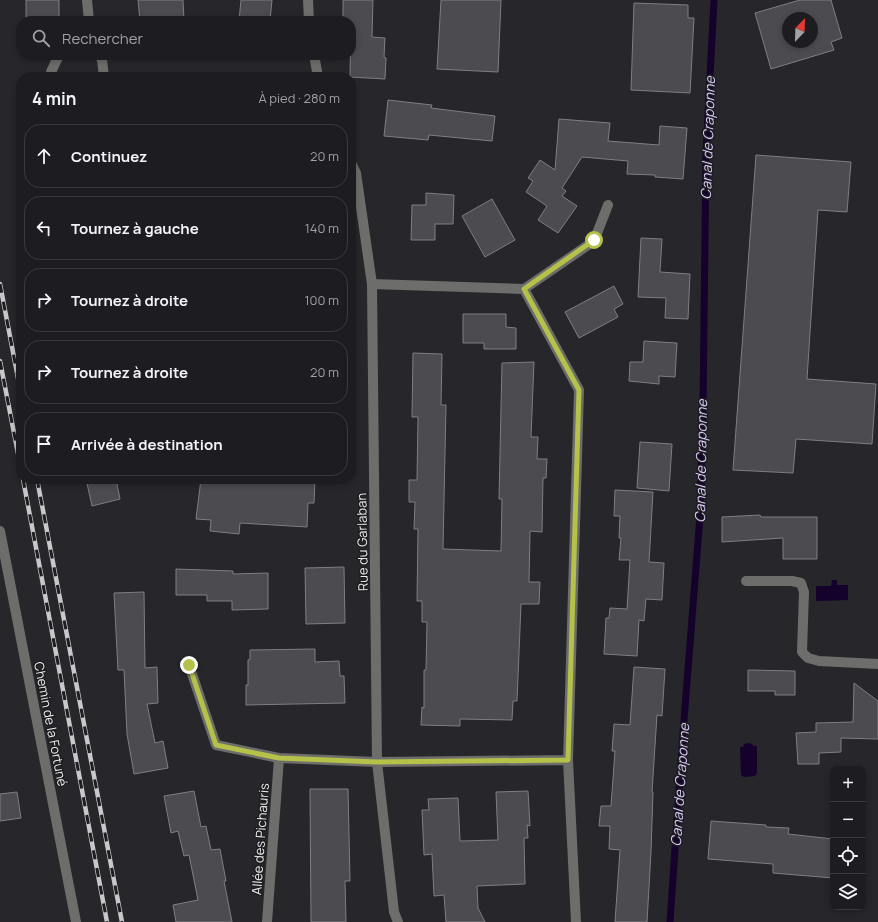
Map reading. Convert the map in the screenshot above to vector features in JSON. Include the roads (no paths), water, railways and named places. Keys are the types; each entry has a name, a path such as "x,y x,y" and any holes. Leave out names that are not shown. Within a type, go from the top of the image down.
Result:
{"street":[{"path":"87,0 89,16"},
{"path":"308,0 309,16"},
{"path":"51,72 57,60"},
{"path":"102,60 103,72"},
{"path":"315,60 317,72"},
{"name":"Rue du Garlaban","path":"356,172 372,284 377,762 394,912 398,922"},
{"path":"372,284 524,289 594,240 608,205"},
{"path":"524,289 579,390 568,760 576,922"},
{"name":"Chemin de la Fortuné","path":"0,531 76,922"},
{"path":"746,581 792,581 801,583 804,592 802,652 808,658 819,661 878,664"},
{"path":"189,665 216,745 279,758 377,762 568,760"},
{"name":"Allée des Pichauris","path":"267,922 279,758"}],"waterway":[{"name":"Canal de Craponne","path":"670,922 700,516 706,153 714,0"}],"railway":[{"path":"0,284 16,368"},
{"path":"0,361 16,443"},
{"path":"24,484 107,922"},
{"path":"38,484 122,922"}]}
